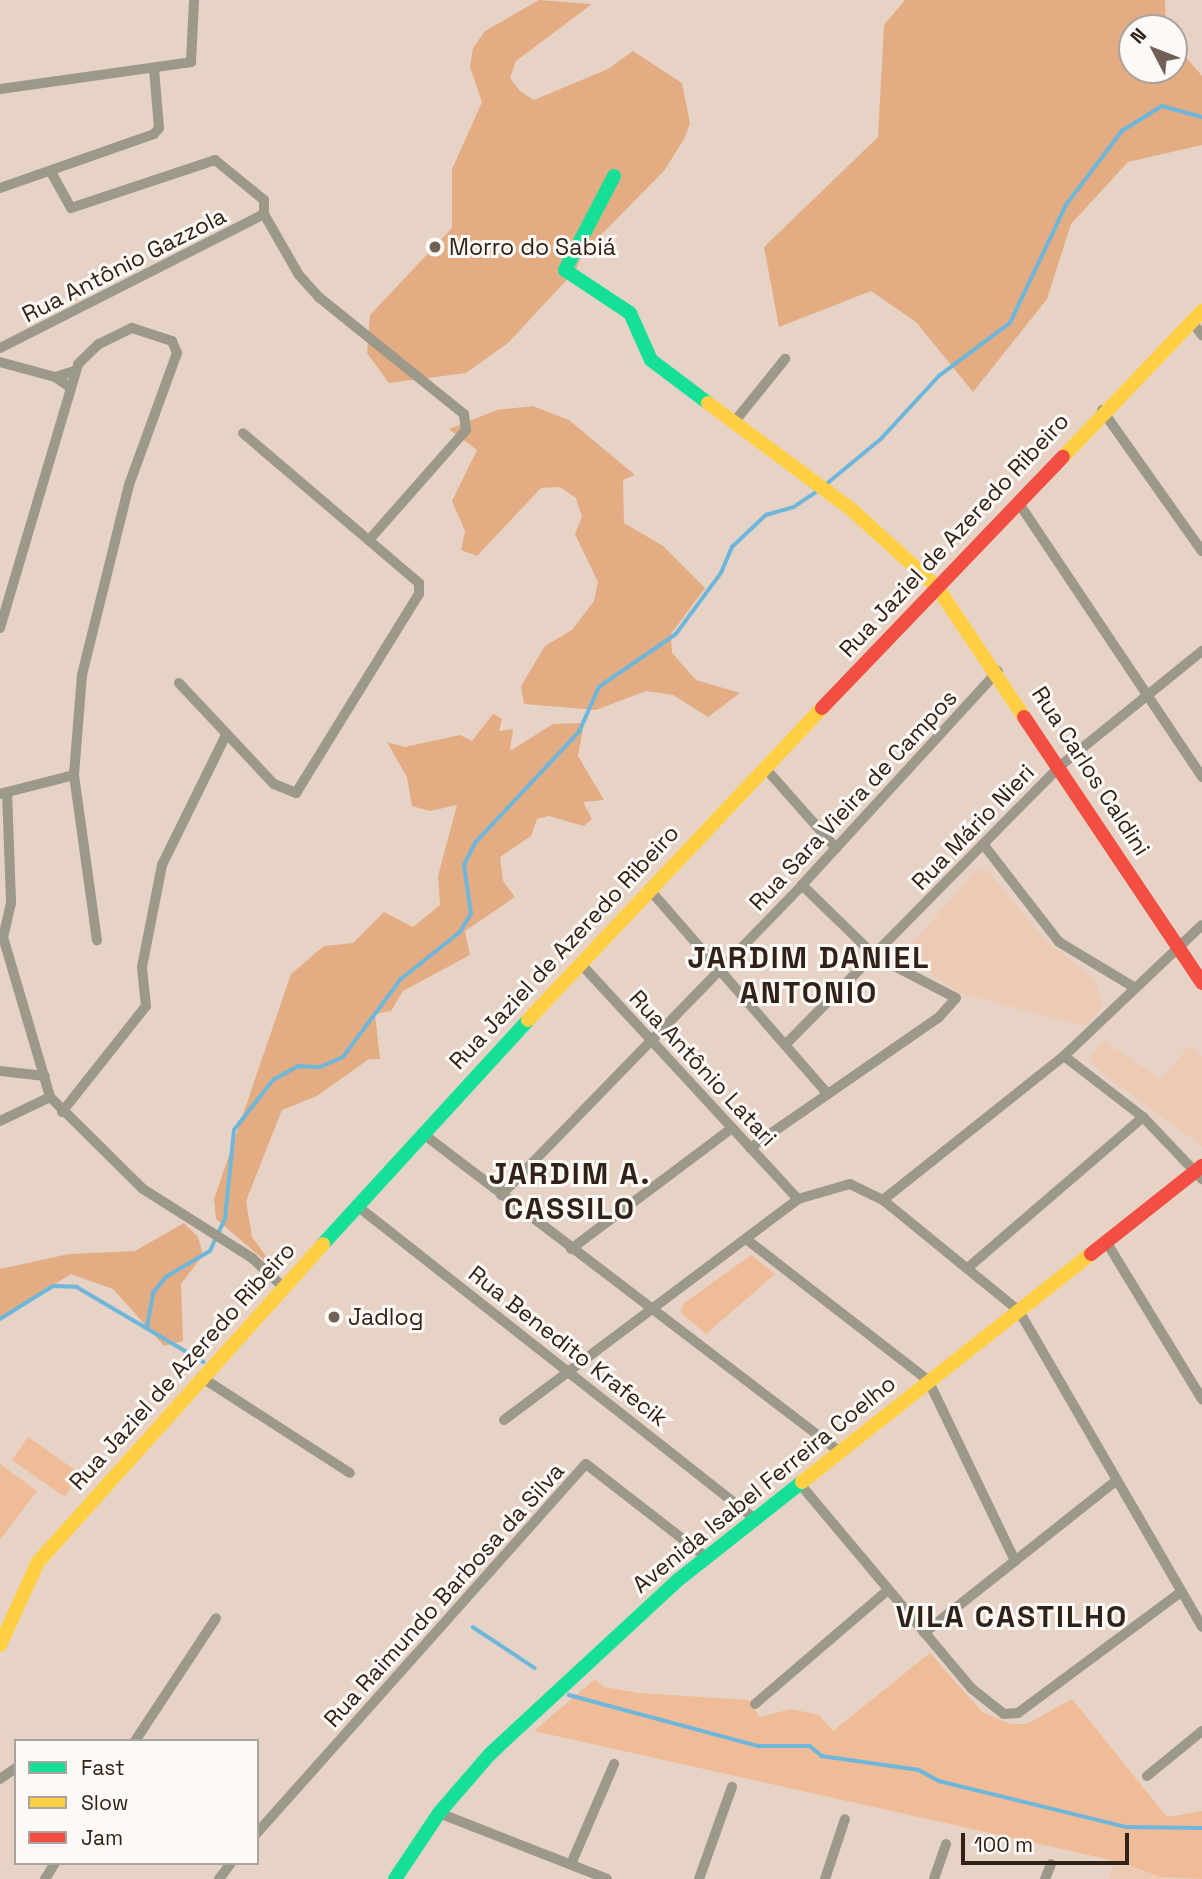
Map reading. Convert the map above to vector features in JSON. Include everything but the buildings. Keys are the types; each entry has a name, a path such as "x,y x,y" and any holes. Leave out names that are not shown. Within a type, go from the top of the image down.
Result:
{"street":[{"path":"0,89 183,65 194,55 194,0"},
{"path":"0,188 157,132 154,69"},
{"path":"51,172 71,208 215,160 264,201 264,214 299,275 320,298 464,414 466,430 369,540"},
{"name":"Rua Carlos Caldini","path":"614,176 565,270 630,313 651,360 821,487 937,587 998,671 1202,983"},
{"name":"Rua Antônio Gazzola","path":"0,348 264,214"},
{"path":"1197,315 1202,335"},
{"name":"Rua Jaziel de Azeredo Ribeiro","path":"0,1645 38,1562 282,1286 649,888 766,769 1101,410 1197,315"},
{"path":"0,628 75,371 89,351 132,328 176,346 88,634 74,775 97,940"},
{"path":"735,421 785,359"},
{"path":"0,362 55,377 71,388"},
{"path":"55,377 75,371"},
{"path":"1101,410 1202,551"},
{"path":"179,683 274,784 296,793 419,594 419,583 243,433"},
{"path":"1018,502 1202,777"},
{"name":"Rua Mário Nieri","path":"785,1045 1060,766 1202,651"},
{"name":"Rua Sara Vieira de Campos","path":"501,1195 802,885 998,671"},
{"path":"62,1112 146,1006 142,967 162,865 226,735"},
{"path":"766,769 836,848"},
{"path":"74,775 4,793 12,903 3,937 50,1097 62,1112 144,1189 225,1239 282,1286"},
{"path":"983,844 1059,942 1132,986"},
{"path":"750,1148 939,1017 956,998 875,956 802,885"},
{"path":"649,888 828,1094"},
{"path":"883,1200 1064,1056 1132,986 1202,925"},
{"name":"Rua Antônio Latari","path":"580,963 798,1199"},
{"path":"1064,1056 1143,1117 1200,1172"},
{"path":"0,1071 45,1076"},
{"path":"0,1121 50,1097"},
{"path":"970,1266 1143,1117"},
{"path":"571,1249 732,1128"},
{"path":"422,1133 652,1314 840,1452"},
{"name":"Avenida Isabel Ferreira Coelho","path":"395,1879 439,1813 544,1699 706,1557 928,1380 1200,1172"},
{"path":"504,1420 569,1369 652,1314 798,1199 850,1184 883,1200 970,1266 1019,1311 1202,1627"},
{"name":"Rua Benedito Krafecik","path":"356,1205 569,1369 755,1519"},
{"path":"746,1239 928,1380 1015,1561"},
{"path":"1107,1243 1202,1399"},
{"path":"201,1377 350,1473"},
{"name":"Rua Raimundo Barbosa da Silva","path":"259,1831 586,1464 706,1557"},
{"path":"924,1633 1117,1480"},
{"path":"800,1484 924,1633 989,1706 1004,1714 1018,1713 1181,1592"},
{"path":"755,1704 887,1591"},
{"path":"136,1739 216,1618"},
{"path":"1147,1776 1202,1731"},
{"path":"571,1864 614,1763"},
{"path":"699,1879 732,1787"},
{"path":"439,1813 607,1879"},
{"path":"825,1879 845,1819"},
{"path":"934,1879 946,1844"},
{"path":"1045,1879 1051,1864"}],"shaded area":[{"path":"539,0 592,4 516,61 510,78 520,91 534,100 608,69 633,51 682,83 690,123 684,139 664,171 582,254 576,270 508,343 466,373 389,383 367,353 370,315 452,228 452,169 482,102 470,67 473,48 485,31"},
{"path":"905,0 1165,0 1166,14 1118,14 1118,84 1188,84 1188,60 1202,76 1202,145 1128,162 1071,224 1047,299 973,392 916,322 871,291 779,327 764,247 878,137 884,25"},
{"path":"533,406 569,420 635,475 623,480 624,523 663,546 705,588 671,634 672,653 696,680 740,693 708,717 673,695 646,691 596,710 524,704 521,686 545,646 572,630 594,601 598,582 575,534 582,517 576,498 560,487 541,488 477,556 461,550 465,531 452,501 477,450 449,429 497,410"},
{"path":"493,714 502,719 499,731 513,729 510,751 553,724 584,723 578,756 604,800 583,802 592,819 584,826 549,816 537,819 531,836 500,857 503,881 515,897 465,931 470,955 403,991 391,1011 375,1014 380,1059 369,1059 317,1096 282,1110 246,1201 252,1237 268,1259 296,1244 283,1261 270,1265 216,1219 214,1199 291,974 324,946 353,943 384,912 413,927 440,905 438,876 457,805 430,811 412,806 407,777 387,742 405,747 460,735 472,741"},
{"path":"987,870 1045,940 1095,979 1103,1007 1085,1026 959,993 909,958 908,948 976,871"},
{"path":"1103,1040 1161,1079 1189,1046 1202,1056 1202,1146 1102,1073 1089,1059"},
{"path":"184,1223 198,1237 203,1255 181,1284 183,1341 164,1346 113,1289 71,1274 0,1318 0,1269 69,1254 135,1251"},
{"path":"751,1255 775,1274 706,1334 681,1313 683,1304"},
{"path":"28,1437 80,1474 64,1497 12,1460"},
{"path":"0,1464 37,1491 0,1540"},
{"path":"930,1653 982,1712 1010,1724 1027,1724 1072,1699 1167,1817 1202,1811 1202,1879 1161,1877 1120,1862 534,1731 595,1679 604,1687 639,1693 748,1700 760,1717 791,1709 819,1715 833,1731"},
{"path":"1115,1861 1161,1877 1167,1879 1108,1879"}],"waterway":[{"path":"824,486 881,439 939,376 1010,323 1066,205 1122,131 1162,106 1202,117"},
{"path":"147,1328 153,1293 166,1277 210,1251 225,1219 234,1130 273,1080 298,1066 320,1067 343,1057 401,979 460,932 471,914 464,865 475,843 579,732 599,687 676,634 721,573 732,547 766,515 794,507 818,491"},
{"path":"0,1319 53,1286 77,1287 204,1362"},
{"path":"473,1627 535,1668"},
{"path":"569,1695 758,1746 810,1746 822,1756 919,1770 939,1781 1126,1827 1202,1828"}],"traffic: fast":[{"path":"614,176 565,270 630,313 651,360 708,403"},
{"path":"323,1244 528,1020"},
{"path":"395,1879 439,1813 490,1754 678,1580 802,1482"}],"traffic: slow":[{"path":"1063,457 1202,311"},
{"path":"708,403 852,510 937,587 1024,717"},
{"path":"528,1020 822,708"},
{"path":"0,1645 38,1562 323,1244"},
{"path":"802,1482 1091,1254"}],"traffic: jam":[{"path":"822,708 1063,457"},
{"path":"1024,717 1202,983"},
{"path":"1091,1254 1202,1166"}],"place":[{"name":"Morro do Sabiá","path":"435,247"},
{"name":"Jadlog","path":"334,1317"}],"district":[{"name":"JARDIM DANIEL ANTONIO","path":"809,975"},
{"name":"JARDIM A. CASSILO","path":"570,1191"},
{"name":"VILA CASTILHO","path":"1012,1617"}]}
